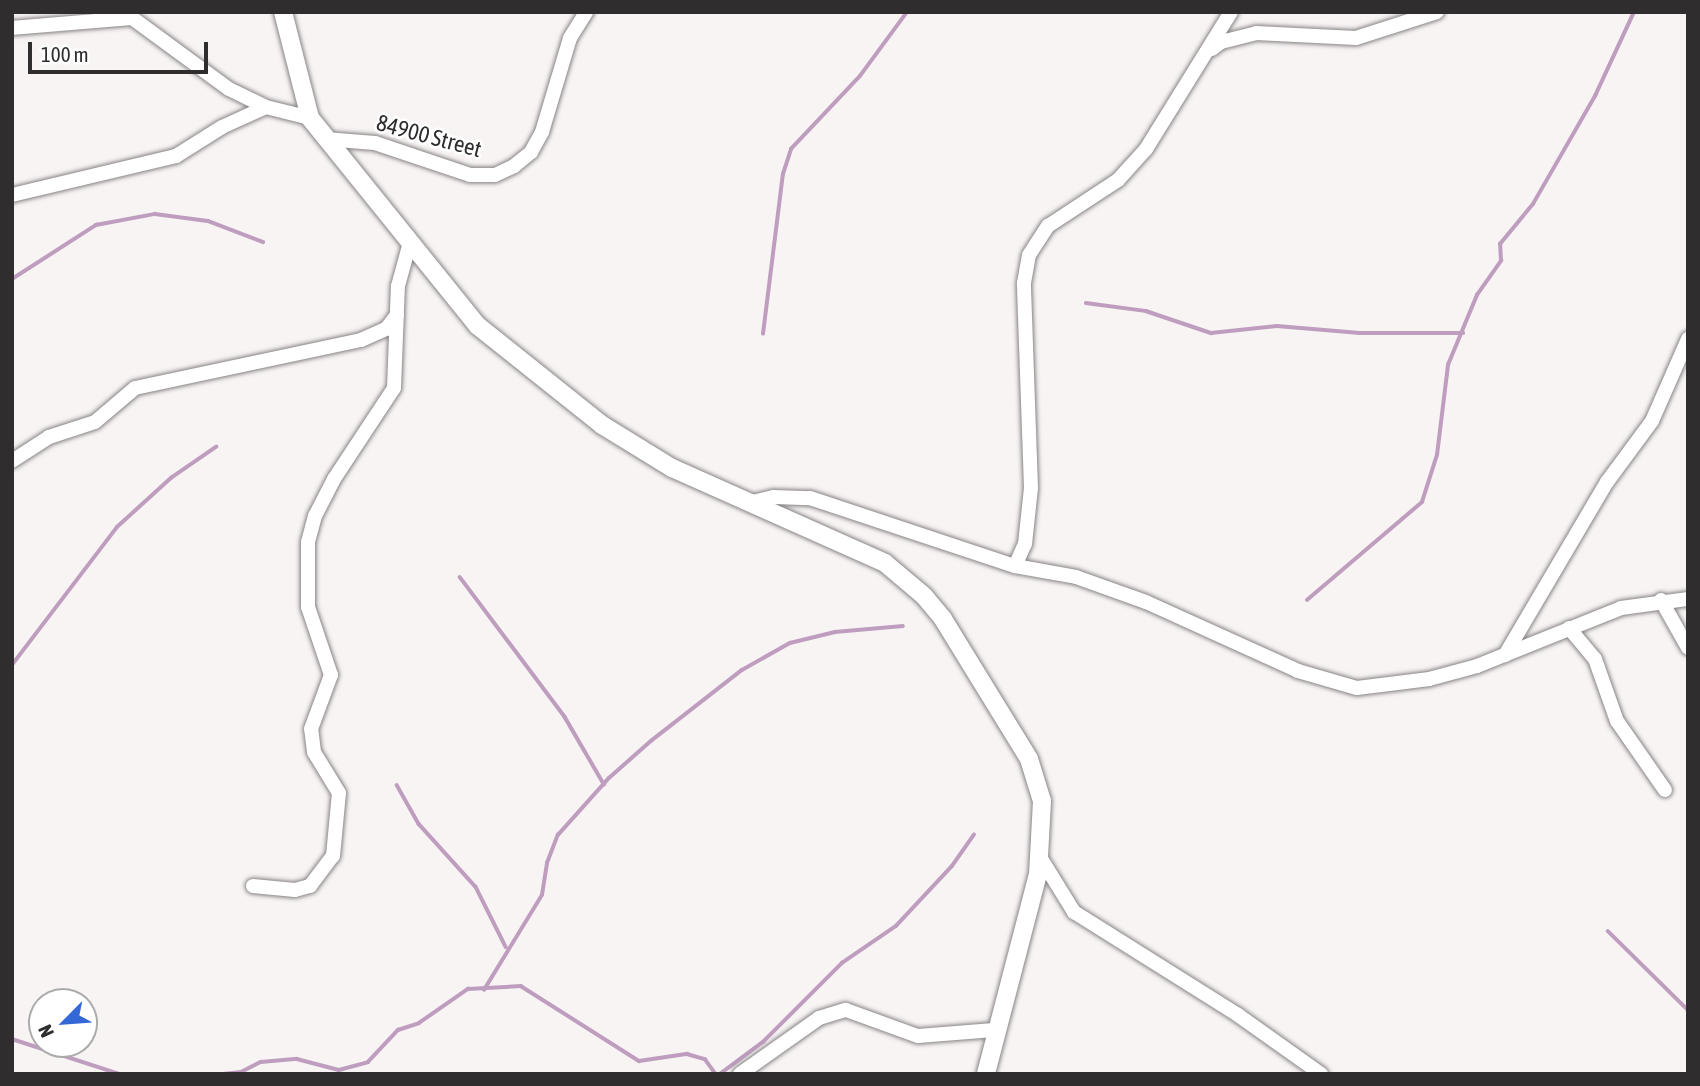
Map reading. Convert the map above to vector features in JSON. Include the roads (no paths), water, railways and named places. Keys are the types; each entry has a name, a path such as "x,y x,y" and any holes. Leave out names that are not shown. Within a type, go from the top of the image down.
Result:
{"street":[{"path":"283,12 310,118 409,246 478,326 536,376 672,468 885,563 924,596 1029,759 1042,802 1040,857 994,1030 986,1074"},
{"name":"84900 Street","path":"324,139 375,143 470,175 495,175 514,166 531,152 542,132 570,37 586,12"},
{"path":"1015,566 1027,536 1031,488 1024,283 1029,255 1048,226 1118,180 1146,149 1231,12"},
{"path":"1205,55 1221,42 1245,34 1356,38 1437,12"},
{"path":"12,28 127,15 229,89 266,107 310,118"},
{"path":"12,195 176,156 222,127 266,107"},
{"path":"253,886 295,890 310,886 333,856 339,793 314,752 311,729 331,675 308,607 308,542 314,516 334,479 394,388 401,268 409,246"},
{"path":"12,461 49,437 95,422 135,388 361,340 386,329 397,315"},
{"path":"1505,655 1607,482 1652,421 1688,339"},
{"path":"748,503 773,497 810,498 1015,566 1076,577 1133,597 1298,671 1357,688 1429,679 1505,655 1621,608 1661,600 1688,599"},
{"path":"1661,600 1688,648"},
{"path":"1569,628 1595,659 1617,721 1665,790"},
{"path":"1040,857 1074,912 1238,1015 1321,1074"},
{"path":"740,1074 819,1018 846,1010 918,1036 994,1030"}],"waterway":[{"path":"763,334 783,174 791,149 860,76 907,12"},
{"path":"1307,600 1422,502 1437,455 1448,365 1477,295 1501,261 1500,244 1533,204 1595,96 1634,12"},
{"path":"12,279 96,225 155,214 208,221 263,242"},
{"path":"1086,303 1146,311 1211,333 1277,326 1360,333 1463,333"},
{"path":"12,665 117,527 171,478 216,447"},
{"path":"460,577 565,717 604,784"},
{"path":"484,990 542,895 547,863 558,835 609,778 651,741 742,670 790,643 835,632 903,626"},
{"path":"397,785 419,824 476,887 506,947"},
{"path":"720,1074 763,1042 842,963 896,926 952,866 974,835"},
{"path":"1608,931 1688,1010"},
{"path":"223,1074 241,1072 261,1062 297,1059 339,1070 368,1062 398,1030 419,1023 468,989 521,986 639,1061 687,1054 705,1059 716,1074"},
{"path":"12,1039 120,1074"}]}
